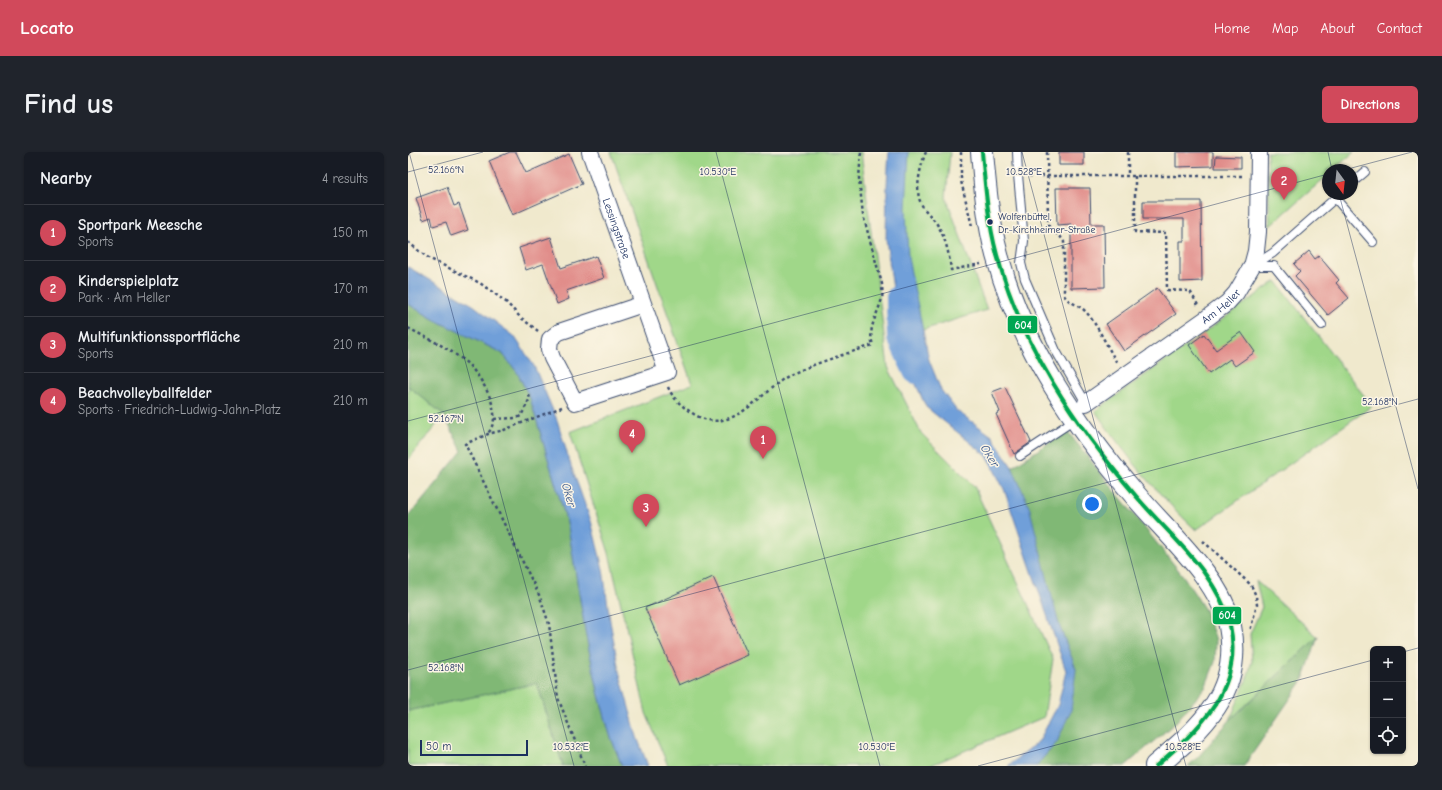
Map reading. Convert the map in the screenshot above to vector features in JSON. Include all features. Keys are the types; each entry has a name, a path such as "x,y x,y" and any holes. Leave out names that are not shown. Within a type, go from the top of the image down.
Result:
{"main road":[{"path":"982,152 990,227 996,255 1004,280 1028,339 1042,365 1081,411 1113,469 1169,531 1213,585 1226,610 1233,642 1232,660 1230,676 1221,697 1211,714 1202,725 1156,766"}],"street":[{"name":"Lessingstraße","path":"590,152 667,372"},
{"name":"Am Heller","path":"1081,411 1124,375 1207,318 1227,303 1236,293 1252,266 1256,251 1258,232 1259,152"},
{"path":"643,304 559,332 550,339 549,349 552,358 575,402 667,372"}],"lane":[{"path":"1017,152 1024,241 1021,263 1025,279 1081,411 1020,456"},
{"path":"1358,178 1364,172"},
{"path":"1252,266 1274,253 1333,200"},
{"path":"1340,200 1373,242"},
{"path":"1252,266 1274,266 1322,325"}],"path":[{"path":"667,372 668,385 671,395 681,406 700,418 718,421 737,416 756,403 774,386 791,375 814,365 873,345 871,329 882,296 882,284 863,215 859,178 861,152"},
{"path":"926,152 922,161 919,199 924,209 935,221 944,238 950,258 951,270 987,263"},
{"path":"1047,152 1048,226 1050,230 1060,236 1064,242 1064,295 1067,300 1078,305 1088,314 1124,375"},
{"path":"1128,152 1128,176"},
{"path":"1018,175 1047,177 1259,176"},
{"path":"1135,176 1135,232 1166,233 1167,290 1190,291 1207,318"},
{"path":"408,242 430,259 480,283 506,302 520,318 550,339"},
{"path":"408,328 460,357 471,367 492,403 494,419 488,434"},
{"path":"494,419 517,418 521,416 530,398 528,393"},
{"path":"563,407 504,430 488,434 466,444 540,597 549,624 558,698 585,766"}],"green space":[{"path":"611,152 861,152 888,367 921,433 974,486 1053,659 1044,717 929,766 668,766 646,713 609,553 570,432 692,384"},
{"path":"896,152 950,152 946,197 987,310 900,337"},
{"path":"1267,152 1354,152 1340,164 1322,164 1322,180 1270,226"},
{"path":"1276,281 1372,406 1196,530 1142,473 1095,411"},
{"path":"408,304 435,320 502,353 517,372 530,398 568,526 586,636 599,695 610,735 622,766 563,766 537,683 408,711 408,517 462,451 444,415 408,386"},
{"path":"408,386 444,415 408,460"},
{"path":"1067,431 1184,577 1205,610 1216,640 1215,662 1205,688 1175,723 1125,766 1036,766 1057,742 1076,669 1059,625 1012,467"},
{"path":"1256,581 1318,637 1230,720 1247,678 1252,661 1250,634 1262,607"},
{"path":"1318,637 1303,680 1244,766 1188,766 1198,757 1230,720"},
{"path":"537,683 563,766 408,766 408,711"}],"water":[{"path":"889,152 909,152 906,208 908,258 929,360 941,390 957,411 992,436 1012,467 1029,506 1059,625 1076,669 1071,710 1057,742 1036,766 1008,766 1039,741 1058,705 1066,671 1004,489 987,456 926,407 902,353 886,239"},
{"path":"408,267 473,305 514,336 534,366 557,420 571,466 591,521 603,569 619,671 637,737 648,766 622,766 610,735 599,695 586,636 568,526 530,398 517,372 502,353 435,320 408,304"}],"building":[{"path":"510,152 516,152 526,173 569,154 582,184 512,215 489,161"},
{"path":"1059,152 1084,152 1084,165 1059,165"},
{"path":"1176,152 1213,152 1213,166 1176,167"},
{"path":"1216,156 1241,157 1241,168 1215,168"},
{"path":"447,187 454,206 459,204 468,230 451,236 446,222 433,226 431,217 423,220 416,198"},
{"path":"1056,188 1090,188 1091,224 1104,224 1105,287 1071,288 1071,224 1057,225"},
{"path":"1143,201 1201,201 1202,281 1180,282 1180,241 1184,241 1184,219 1143,219"},
{"path":"551,237 561,268 596,256 604,278 566,291 569,299 557,304 543,264 526,270 519,248"},
{"path":"1309,251 1315,259 1319,256 1339,280 1336,283 1349,298 1328,315 1295,276 1300,271 1294,264"},
{"path":"1157,288 1176,314 1124,351 1106,324"},
{"path":"1241,332 1255,352 1235,366 1230,359 1209,374 1189,345 1204,334 1216,350"},
{"path":"1005,387 1031,442 1014,454 996,414 1000,412 992,392"},
{"path":"713,577 748,655 679,685 645,608"}],"waterway":[{"name":"Oker","path":"899,298 900,337 916,371"}],"transit line":[{"name":"604","path":"982,152 989,217 997,255 1008,289 1036,353 1072,413 1092,441 1136,496 1203,572 1215,589 1224,606 1230,625 1233,648 1230,669 1224,688 1214,706 1202,722 1156,766"}],"place":[{"name":"Kinderspielplatz","path":"1284,200"},
{"name":"Wolfenbüttel, Dr.-Kirchheimer-Straße","path":"990,222"},
{"name":"Beachvolleyballfelder","path":"632,453"},
{"name":"Sportpark Meesche","path":"763,459"},
{"name":"Multifunktionssportfläche","path":"646,527"}]}
